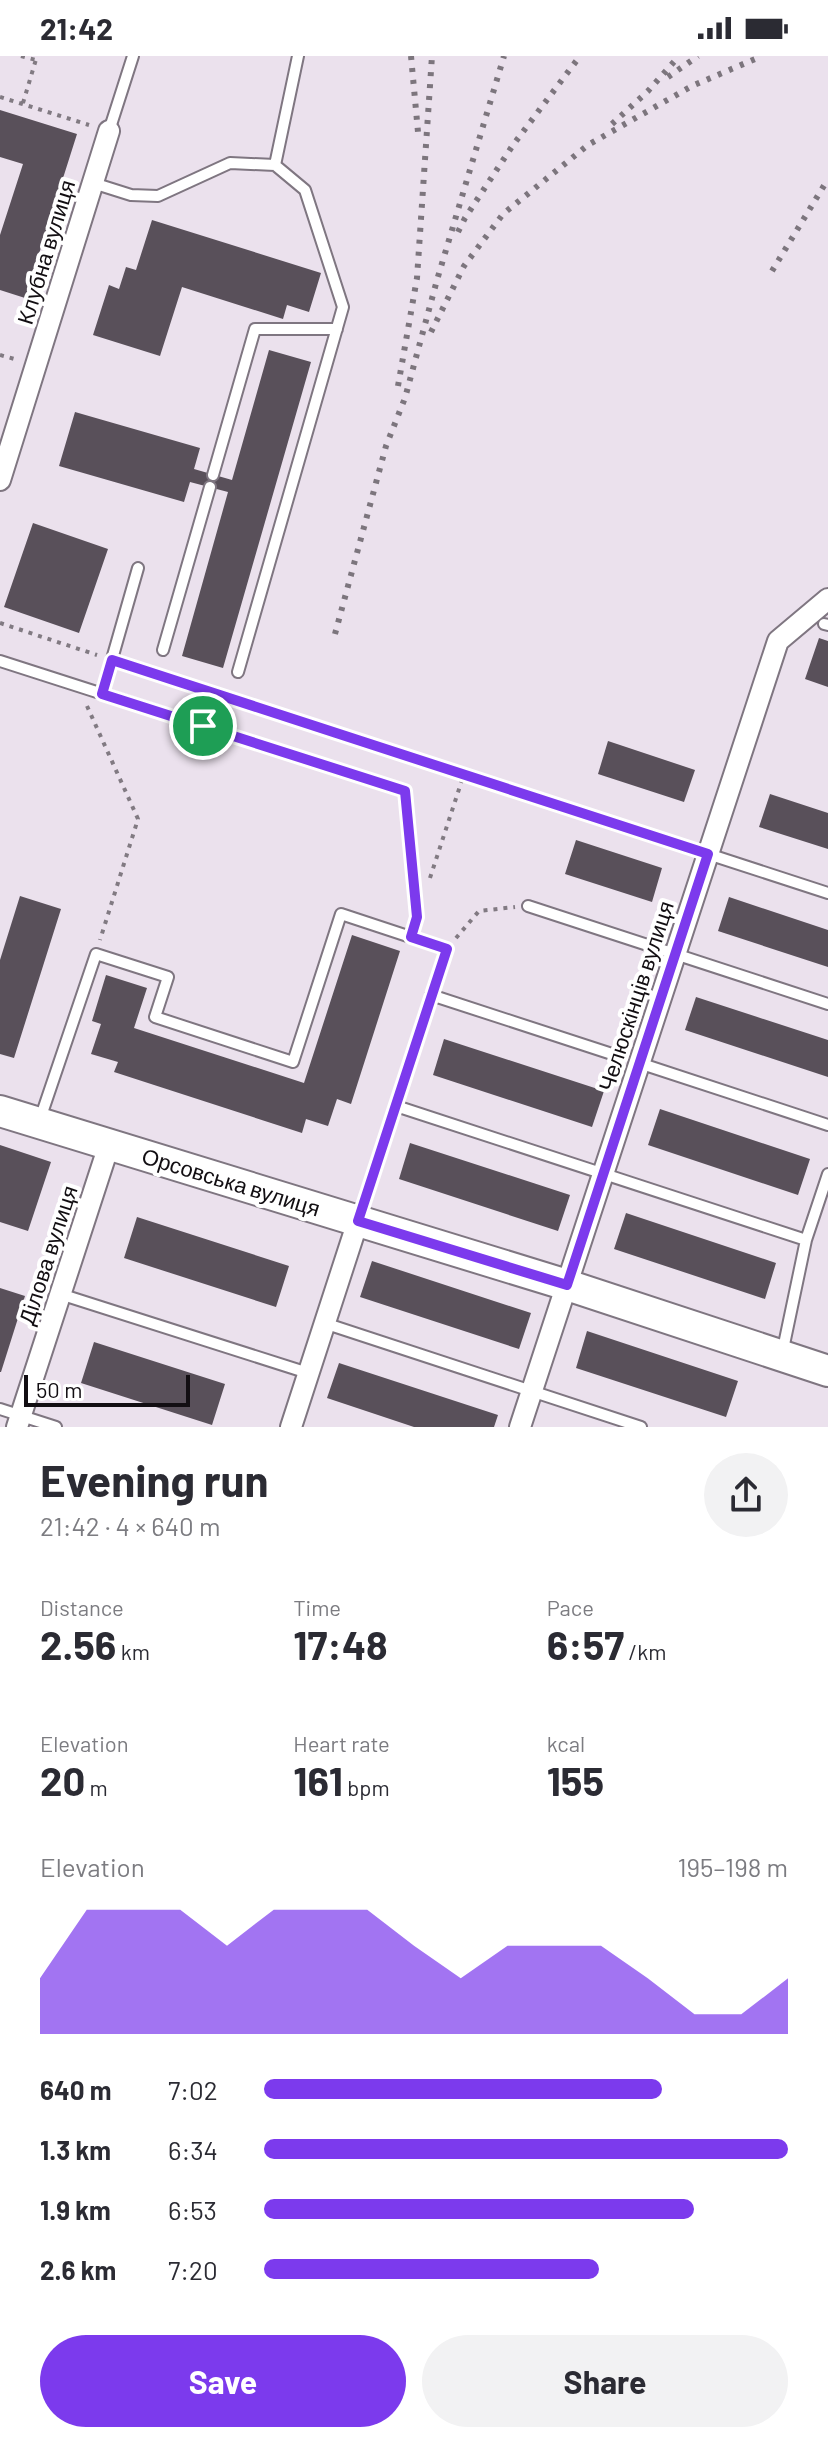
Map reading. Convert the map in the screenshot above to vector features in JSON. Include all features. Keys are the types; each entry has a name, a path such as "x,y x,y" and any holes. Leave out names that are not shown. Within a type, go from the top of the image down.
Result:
{"street":[{"name":"Клубна вулиця","path":"0,480 109,131"},
{"name":"Челюскінців вулиця","path":"520,1427 778,641 828,599"},
{"name":"Орсовська вулиця","path":"0,1111 567,1285 828,1371"},
{"name":"Ділова вулиця","path":"19,1421 109,1145"},
{"path":"291,1427 358,1221"}],"lane":[{"path":"109,131 133,56"},
{"path":"275,165 298,56"},
{"path":"93,183 131,195 158,196 230,163 275,165 305,190 343,307 238,672"},
{"path":"213,475 255,329 337,329"},
{"path":"163,650 210,487"},
{"path":"102,694 138,568"},
{"path":"0,661 405,791 417,917 411,937"},
{"path":"708,854 828,893"},
{"path":"528,906 828,1004"},
{"path":"38,1123 96,954 168,977 155,1017 293,1062 341,914 447,949 358,1221"},
{"path":"431,995 615,1055"},
{"path":"639,1063 828,1125"},
{"path":"396,1106 806,1240"},
{"path":"781,1356 806,1240 828,1174"},
{"path":"60,1294 308,1373"},
{"path":"324,1323 641,1427"},
{"path":"0,1409 19,1421 56,1427"}],"path":[{"path":"21,56 36,58 23,104"},
{"path":"0,97 109,131"},
{"path":"0,623 708,854"},
{"path":"78,686 138,819 96,954"},
{"path":"417,917 464,774"},
{"path":"447,949 479,911 528,906"}],"building":[{"path":"0,110 77,134 25,298 0,290 0,235 23,164 0,157"},
{"path":"152,220 321,273 309,312 287,305 283,319 182,287 160,356 93,335 109,285 119,289 126,267 136,270"},
{"path":"269,350 311,362 223,668 182,656 228,492 190,482 184,502 59,466 75,412 200,448 194,469 232,480"},
{"path":"33,523 108,549 79,633 4,607"},
{"path":"819,638 828,641 828,687 805,679"},
{"path":"608,741 695,770 684,802 598,774"},
{"path":"770,794 828,813 828,849 759,827"},
{"path":"576,840 662,868 652,902 565,874"},
{"path":"20,896 61,909 14,1058 0,1054 0,960"},
{"path":"729,897 828,930 828,967 718,931"},
{"path":"352,935 400,951 351,1104 337,1099 328,1126 306,1119 302,1133 114,1072 118,1062 91,1054 101,1024 92,1021 106,975 147,988 134,1028 304,1083"},
{"path":"696,997 828,1040 828,1077 685,1030"},
{"path":"444,1039 604,1091 592,1127 433,1075"},
{"path":"660,1109 810,1159 798,1195 648,1145"},
{"path":"410,1143 570,1195 558,1231 399,1179"},
{"path":"0,1145 51,1162 28,1231 0,1222"},
{"path":"626,1213 776,1263 765,1299 614,1249"},
{"path":"137,1217 289,1266 276,1307 124,1258"},
{"path":"372,1261 531,1313 519,1349 360,1297"},
{"path":"0,1288 25,1296 1,1372 0,1372"},
{"path":"587,1331 738,1381 726,1417 576,1368"},
{"path":"94,1342 225,1384 212,1425 81,1383"},
{"path":"339,1363 498,1415 494,1427 414,1427 327,1398"}],"railway":[{"path":"411,56 418,132"},
{"path":"398,386 417,278 432,56"},
{"path":"335,634 386,446 405,398 504,56"},
{"path":"458,232 513,145 580,56"},
{"path":"612,124 648,91 679,56"},
{"path":"668,77 698,56"},
{"path":"431,332 464,266 503,214 588,145 692,86 762,56"},
{"path":"772,271 828,179"}],"route":[{"path":"112,660 708,854 567,1285 358,1221 447,949 411,937 417,917 405,791 203,726 102,694 112,660"}]}
